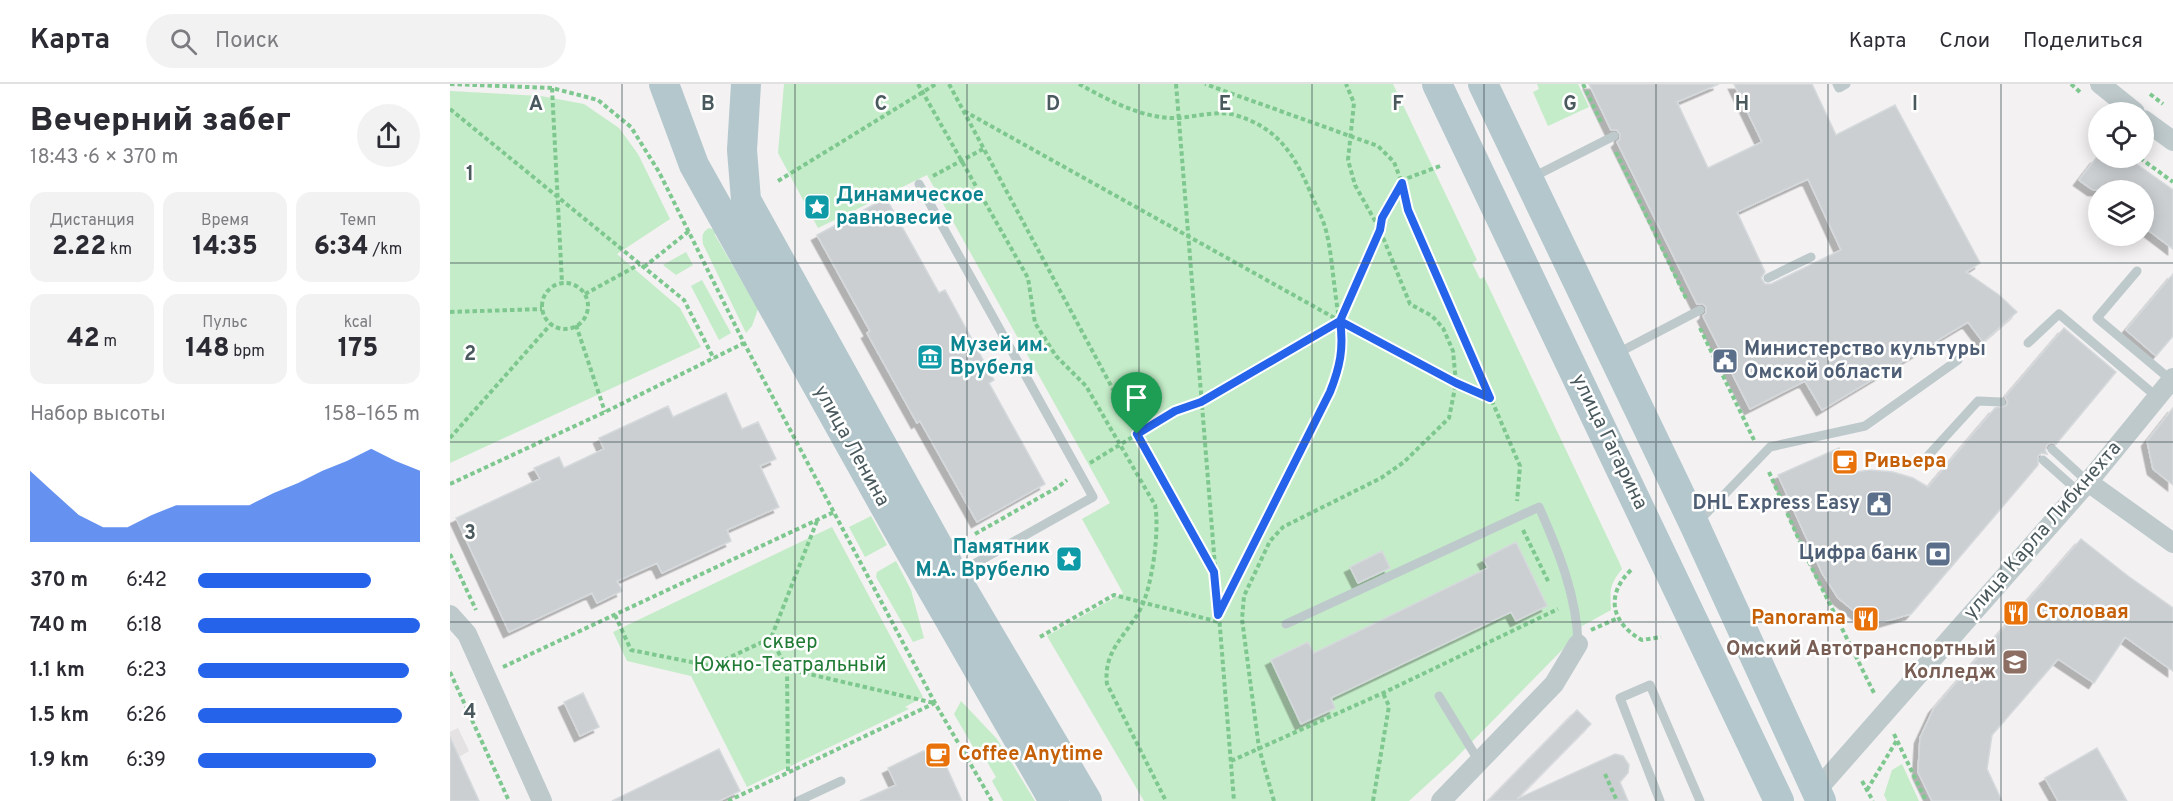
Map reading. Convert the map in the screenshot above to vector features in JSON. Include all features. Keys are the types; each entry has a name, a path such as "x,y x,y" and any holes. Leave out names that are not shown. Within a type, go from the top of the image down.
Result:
{"main road":[{"name":"улица Ленина","path":"664,84 691,157 710,194 897,528 1054,801"},
{"name":"улица Ленина","path":"746,84 742,150 746,200 954,575 1087,801"},
{"name":"улица Гагарина","path":"1437,84 1779,801"},
{"name":"улица Гагарина","path":"1483,84 1695,526 1819,796"}],"street":[{"path":"2100,84 2118,102"},
{"path":"2154,127 2173,141"},
{"name":"улица Карла Либкнехта","path":"1819,796 2084,487 2172,379"},
{"path":"2084,487 2173,543"},
{"path":"454,619 467,634 542,801"},
{"path":"1441,801 1554,684 1577,637"}],"lane":[{"path":"1837,84 1839,88 1846,84"},
{"path":"1528,180 1612,137"},
{"path":"919,184 1093,497 954,575"},
{"path":"1768,278 1811,257"},
{"path":"2138,271 2097,318 2172,379"},
{"path":"1613,355 1696,311"},
{"path":"2028,343 2060,314 2157,397"},
{"path":"1695,526 1770,447 1865,426 1958,360"},
{"path":"1925,459 1978,401 2001,402"},
{"path":"2052,449 2084,487"},
{"path":"2043,460 2084,487"},
{"path":"1286,624 1539,507 1553,538 1574,604 1577,637"},
{"path":"1660,801 1620,698 1650,685 1700,801"},
{"path":"1439,696 1480,763"},
{"path":"798,801 841,781"}],"path":[{"path":"450,84 552,88 598,100 631,127 659,172 744,343 935,703 992,801"},
{"path":"778,181 936,84"},
{"path":"949,84 1137,434 1214,572"},
{"path":"1079,84 1115,103 1159,118 1219,113 1235,115 1261,126 1281,141 1298,163 1324,226 1331,256 1340,321 1342,355 1338,371 1330,392 1218,615"},
{"path":"1176,84 1234,801"},
{"path":"1206,84 1378,146 1394,162 1408,210 1520,466 1516,516 1551,587"},
{"path":"1274,801 1259,748 1242,619 1244,596 1270,541 1283,527 1381,478 1404,462 1449,418 1456,383 1453,351 1443,328 1432,316 1410,304 1380,230 1355,185 1348,160 1354,103 1346,84"},
{"path":"1583,84 1612,137 1696,311 1762,455"},
{"path":"552,88 562,283"},
{"path":"2146,91 2164,105"},
{"path":"450,109 684,300 714,358"},
{"path":"964,111 1340,321 1456,383 1490,398"},
{"path":"919,184 983,149"},
{"path":"975,534 1058,487 1078,470 1175,411 1201,402 1340,321 1380,230 1382,218 1402,183 1408,178 1440,166"},
{"path":"2153,168 2173,182"},
{"path":"585,294 642,266 689,231"},
{"path":"562,283 575,285 585,294 588,308 582,321 576,325 564,328 551,324 544,315 542,309 549,289 562,283"},
{"path":"450,312 542,309"},
{"path":"450,438 551,324"},
{"path":"576,325 605,412"},
{"path":"450,484 605,412 744,343"},
{"path":"1774,484 1808,560 1873,692"},
{"path":"503,667 834,512"},
{"path":"615,615 631,650 711,666 771,638 817,520"},
{"path":"1631,570 1621,580 1615,591 1615,610 1618,618 1629,632 1642,640 1661,637"},
{"path":"1040,637 1114,595 1219,622"},
{"path":"1231,761 1383,693 1562,608 1577,637 1618,618"},
{"path":"771,638 787,669 788,772"},
{"path":"787,669 935,703"},
{"path":"450,672 509,801"},
{"path":"1373,801 1389,706 1383,693"},
{"path":"729,801 935,703"},
{"path":"1867,790 1897,740"},
{"path":"1910,766 1926,801"},
{"path":"1605,774 1617,801"},
{"path":"1862,781 1873,801"}],"shaded area":[{"path":"458,728 469,751 459,757 450,801 450,732"}],"green space":[{"path":"784,84 1393,84 1477,260 1472,263 1480,279 1484,277 1620,564 1622,569 1611,588 1611,610 1582,626 1564,648 1455,759 1409,801 1144,801 1047,636 1123,593 1082,519 1110,503 927,175 818,228 778,153"},
{"path":"1537,84 1578,84 1589,107 1548,126 1533,92 1539,89"},
{"path":"450,91 541,96 584,104 619,128 638,154 670,219 617,254 680,308 701,347 450,463"},
{"path":"709,228 715,230 715,235 758,309 752,326 746,333 703,244 703,234"},
{"path":"686,252 693,265 676,275 663,265"},
{"path":"702,280 731,333 719,340 691,286"},
{"path":"871,516 887,545 865,557 849,527"},
{"name":"сквер Южно-Театральный","path":"832,527 923,697 905,707 909,709 747,787 691,676 627,661 613,632"},
{"path":"896,561 911,590 924,638 913,642 876,577 877,572"},
{"path":"961,701 997,739 1035,801 1003,801 992,781 996,777 979,748 975,750 954,714"},
{"path":"1902,764 1919,801 1887,801 1884,795 1892,770"}],"building":[{"path":"1589,84 1719,84 1677,102 1708,168 1762,142 1734,84 1812,84 1836,135 1895,105 1980,263 1966,272 1999,295 2017,312 1983,342 1968,322 1822,410 1805,381 1750,409 1703,316 1706,313 1706,307 1703,304 1697,304 1617,142 1620,134 1617,130 1611,130","holes":["1808,179 1841,250 1771,284 1765,284 1761,278 1765,272 1737,212"]},
{"path":"2088,168 2142,168 2173,190 2173,249 2154,235 2154,180 2088,180 2088,186 2079,180"},
{"name":"Музей им. Врубеля","path":"886,198 939,293 945,290 994,380 989,383 1045,484 977,522 920,421 917,423 867,333 870,331 817,235"},
{"path":"2173,274 2173,336 2156,356 2126,330"},
{"path":"2064,328 2116,372 2056,444 2051,442 2047,445 2045,450 2047,454 2041,453 2038,456 2038,465 1911,614 1883,622 1863,618 1838,598 1822,573 1778,475 1839,448 1851,473 1869,470 1893,472 1913,478 1928,487 1995,408 2006,406 2008,402 2005,397"},
{"path":"726,393 742,429 758,422 776,459 760,466 779,507 727,530 731,541 662,573 657,563 617,581 622,591 597,603 592,593 509,632 456,518 540,479 534,468 559,457 564,468 604,449 599,438 668,406 673,417"},
{"path":"2173,408 2173,485 2153,469 2147,441"},
{"name":"Омский Автотранспортный Колледж","path":"2081,539 2173,608 2173,671 2125,637 2094,683 2058,659 1992,735 1987,769 2002,801 1932,801 1918,772 1920,738 1934,708"},
{"path":"1516,542 1547,606 1516,621 1511,612 1331,698 1335,708 1301,724 1271,660 1308,642 1314,653 1488,568 1483,559"},
{"path":"1382,551 1390,568 1358,583 1350,567"},
{"path":"583,693 599,727 580,736 564,702"},
{"path":"1577,710 1591,724 1517,799 1615,754 1623,756 1629,765 1628,773 1620,782 1628,801 1488,801"},
{"path":"450,737 479,801 450,801"},
{"path":"2097,748 2127,801 2058,801 2045,778"},
{"path":"719,749 740,791 719,801 612,801"},
{"path":"923,751 938,755 943,759 962,801 860,801 896,785 888,768"}],"place":[{"name":"Динамическое равновесие","path":"817,207"},
{"name":"Музей им. Врубеля","path":"930,357"},
{"name":"Министерство культуры Омской области","path":"1725,361"},
{"name":"Ривьера","path":"1845,462"},
{"name":"DHL Express Easy","path":"1879,504"},
{"name":"Цифра банк","path":"1938,554"},
{"name":"Памятник М.А. Врубелю","path":"1069,559"},
{"name":"Столовая","path":"2016,613"},
{"name":"Panorama","path":"1866,619"},
{"name":"Омский Автотранспортный Колледж","path":"2015,662"},
{"name":"Coffee Anytime","path":"938,755"}],"route":[{"path":"1137,434 1175,411 1201,402 1340,321 1380,230 1382,218 1402,183 1408,210 1490,398 1456,383 1340,321 1342,355 1330,392 1274,499 1255,543 1218,615 1214,572 1137,434"}]}
